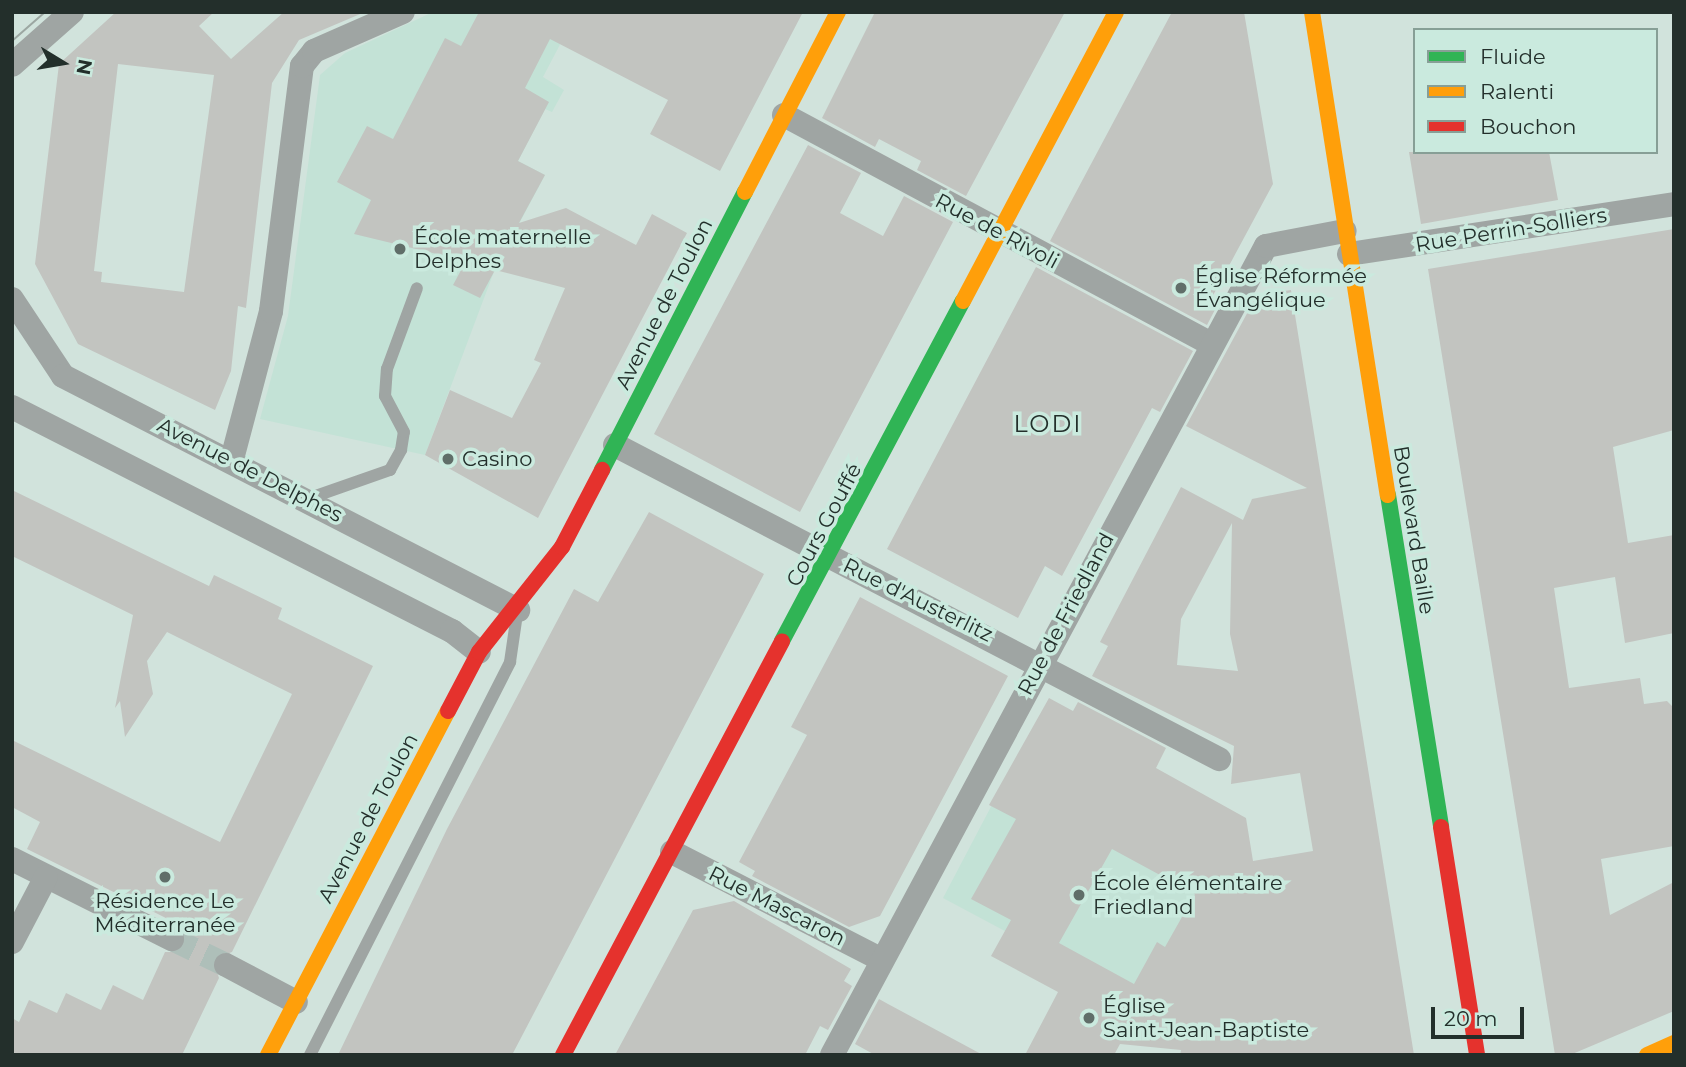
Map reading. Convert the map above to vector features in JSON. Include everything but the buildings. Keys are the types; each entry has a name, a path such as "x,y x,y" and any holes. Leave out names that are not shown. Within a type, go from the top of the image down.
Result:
{"main road":[{"name":"Avenue de Toulon","path":"268,1055 479,652 518,610 555,559 838,12"},
{"name":"Cours Gouffé","path":"563,1055 831,558 1116,12"},
{"name":"Boulevard Baille","path":"1312,12 1477,1055"},
{"path":"1647,1055 1674,1043"}],"street":[{"path":"12,65 72,12"},
{"path":"232,459 271,311 302,66 314,51 403,12"},
{"name":"Rue de Rivoli","path":"784,115 1211,344"},
{"name":"Rue Perrin-Solliers","path":"1347,242 1674,204"},
{"name":"Rue de Friedland","path":"832,1055 1040,661 1266,246 1347,242"},
{"name":"Avenue de Delphes","path":"12,299 64,376 310,498 518,610"},
{"path":"12,407 468,640 479,652"},
{"name":"Rue d'Austerlitz","path":"615,445 831,558 1040,661 1219,759"},
{"name":"Rue Mascaron","path":"672,852 882,960"},
{"path":"12,859 172,939"},
{"path":"12,942 46,877"},
{"path":"226,965 296,1002"}],"lane":[{"path":"310,498 390,470 401,450 404,432 385,396 387,369 417,288"},
{"name":"Avenue de Toulon","path":"310,1055 510,662 518,610"}],"shaded area":[{"name":"École maternelle Delphes","path":"433,12 577,12 543,77 564,90 552,112 545,109 518,161 545,175 495,269 425,455 260,419 288,316 320,75 345,53"},
{"name":"École élémentaire Friedland","path":"1005,780 1215,893 1162,1015 943,898"}],"tunnel":[{"path":"172,939 226,965"}],"tram line":[{"path":"12,41 45,12"}],"traffic: fast":[{"path":"602,470 745,192"},
{"path":"782,641 963,301"},
{"path":"1388,495 1441,827"}],"traffic: slow":[{"path":"745,192 838,12"},
{"path":"963,301 1116,12"},
{"path":"1312,12 1388,495"},
{"path":"268,1055 448,711"},
{"path":"1647,1055 1674,1043"}],"traffic: jam":[{"path":"448,711 479,652 562,547 602,470"},
{"path":"563,1055 782,641"},
{"path":"1441,827 1477,1055"}],"place":[{"name":"École maternelle Delphes","path":"400,249"},
{"name":"Église Réformée Évangélique","path":"1181,288"},
{"name":"Casino","path":"448,459"},
{"name":"Résidence Le Méditerranée","path":"165,877"},
{"name":"École élémentaire Friedland","path":"1079,895"},
{"name":"Église Saint-Jean-Baptiste","path":"1089,1018"}],"district":[{"name":"LODI","path":"1048,424"}]}
